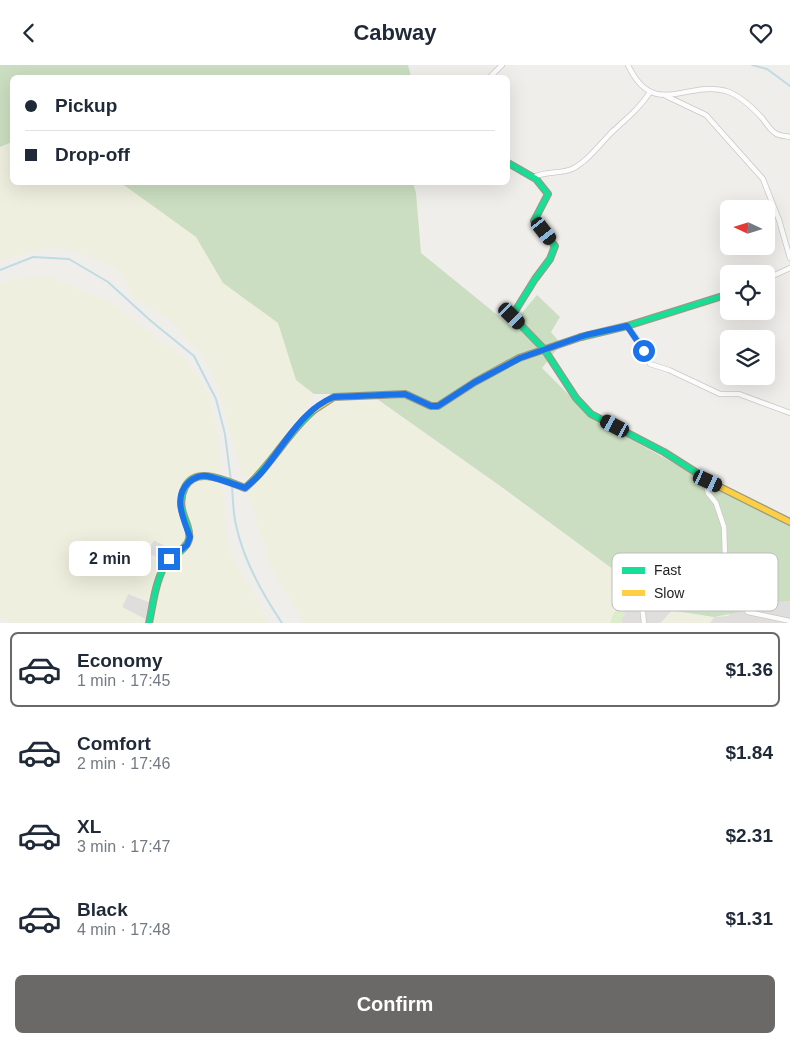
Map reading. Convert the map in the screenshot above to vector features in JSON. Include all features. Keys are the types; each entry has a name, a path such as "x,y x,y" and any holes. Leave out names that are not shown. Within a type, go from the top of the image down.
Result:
{"street":[{"path":"492,75 502,65"},
{"path":"628,65 638,81 650,92 666,96 706,115 757,171 770,193 790,258"},
{"path":"666,96 698,90 717,89 727,91 740,98 761,116 775,133 790,137"},
{"path":"534,177 540,173 573,168 632,115 650,92"},
{"path":"510,164 534,177 548,194 534,221 555,246 554,252 512,316 544,349 576,398 591,414 664,452 738,496 790,522"},
{"path":"775,275 790,268"},
{"path":"149,623 158,583 164,568 169,559 187,545 190,537 181,508 182,491 191,480 200,476 245,488 261,474 297,427 324,401 334,397 405,394 431,406 438,406 498,369 520,358 586,335 627,326 720,297"},
{"path":"627,326 640,343 650,364 669,369 720,394 739,394 790,413"},
{"path":"705,478 708,493 716,503 724,527 725,553"},
{"path":"747,611 790,621"}],"shaded area":[{"path":"153,540 174,550 163,560 147,553"},
{"path":"128,594 149,602 145,619 122,607"},
{"path":"790,601 790,623 710,623 714,617 728,616 734,611 778,611 778,602"},
{"path":"623,611 671,611 661,623 622,623 621,619 625,614"}],"green space":[{"path":"0,65 408,65 410,75 10,75 10,143 0,147"},
{"path":"10,143 10,185 124,185 196,237 223,283 279,323 296,380 314,394 260,470 247,478 242,477 219,392 212,372 199,350 186,339 172,321 136,299 121,273 115,267 80,253 53,247 0,260 0,147"},
{"path":"124,185 414,185 416,193 421,253 511,326 537,295 560,317 551,332 561,344 542,368 591,417 790,526 790,601 778,602 778,553 612,553 612,568 503,488 370,394 314,394 296,380 278,323 223,283 196,237"},
{"path":"48,275 109,301 184,357 196,372 208,394 214,414 222,463 218,473 202,473 184,482 177,501 180,519 186,536 183,542 174,550 154,540 147,553 163,560 154,580 149,602 128,594 122,607 145,619 144,623 10,623 0,616 0,285 10,280"},
{"path":"381,402 612,569 612,611 615,611 610,623 304,623 269,565 265,544 258,529 253,507 246,497 282,452 321,409 332,403"},
{"path":"203,478 221,486 224,497 227,538 234,562 269,623 152,623 161,583 167,569 172,561 193,545 195,536 189,524 183,502 185,492"},
{"path":"623,611 625,614 621,619 622,623 610,623 614,612"},
{"path":"671,611 714,617 710,623 661,623"},
{"path":"675,611 740,611 714,617"}],"waterway":[{"path":"752,65 767,69 790,86"},
{"path":"0,270 33,257 69,259 108,282 151,321 194,356 216,399 225,434 231,481"},
{"path":"232,486 235,520 243,550 261,588 282,623"}],"traffic: fast":[{"path":"510,164 536,179 548,194 534,221 555,246 550,259 512,316 544,349 576,398 591,414 664,452 716,485"},
{"path":"581,337 627,326 720,297"},
{"path":"149,623 156,587 164,567 188,543 189,529 181,506 185,487 190,480 197,477 213,477 245,488 255,479 304,419 314,410"}],"traffic: slow":[{"path":"314,410 334,397 405,394 431,406 438,406 475,382 519,358 581,337"},
{"path":"716,485 790,522"}],"route":[{"path":"169,559 187,545 190,537 183,517 180,500 185,486 191,480 200,476 207,476 245,488 261,474 297,427 324,401 334,397 405,394 425,404 438,406 475,382 520,358 586,335 627,326 644,351"}]}
